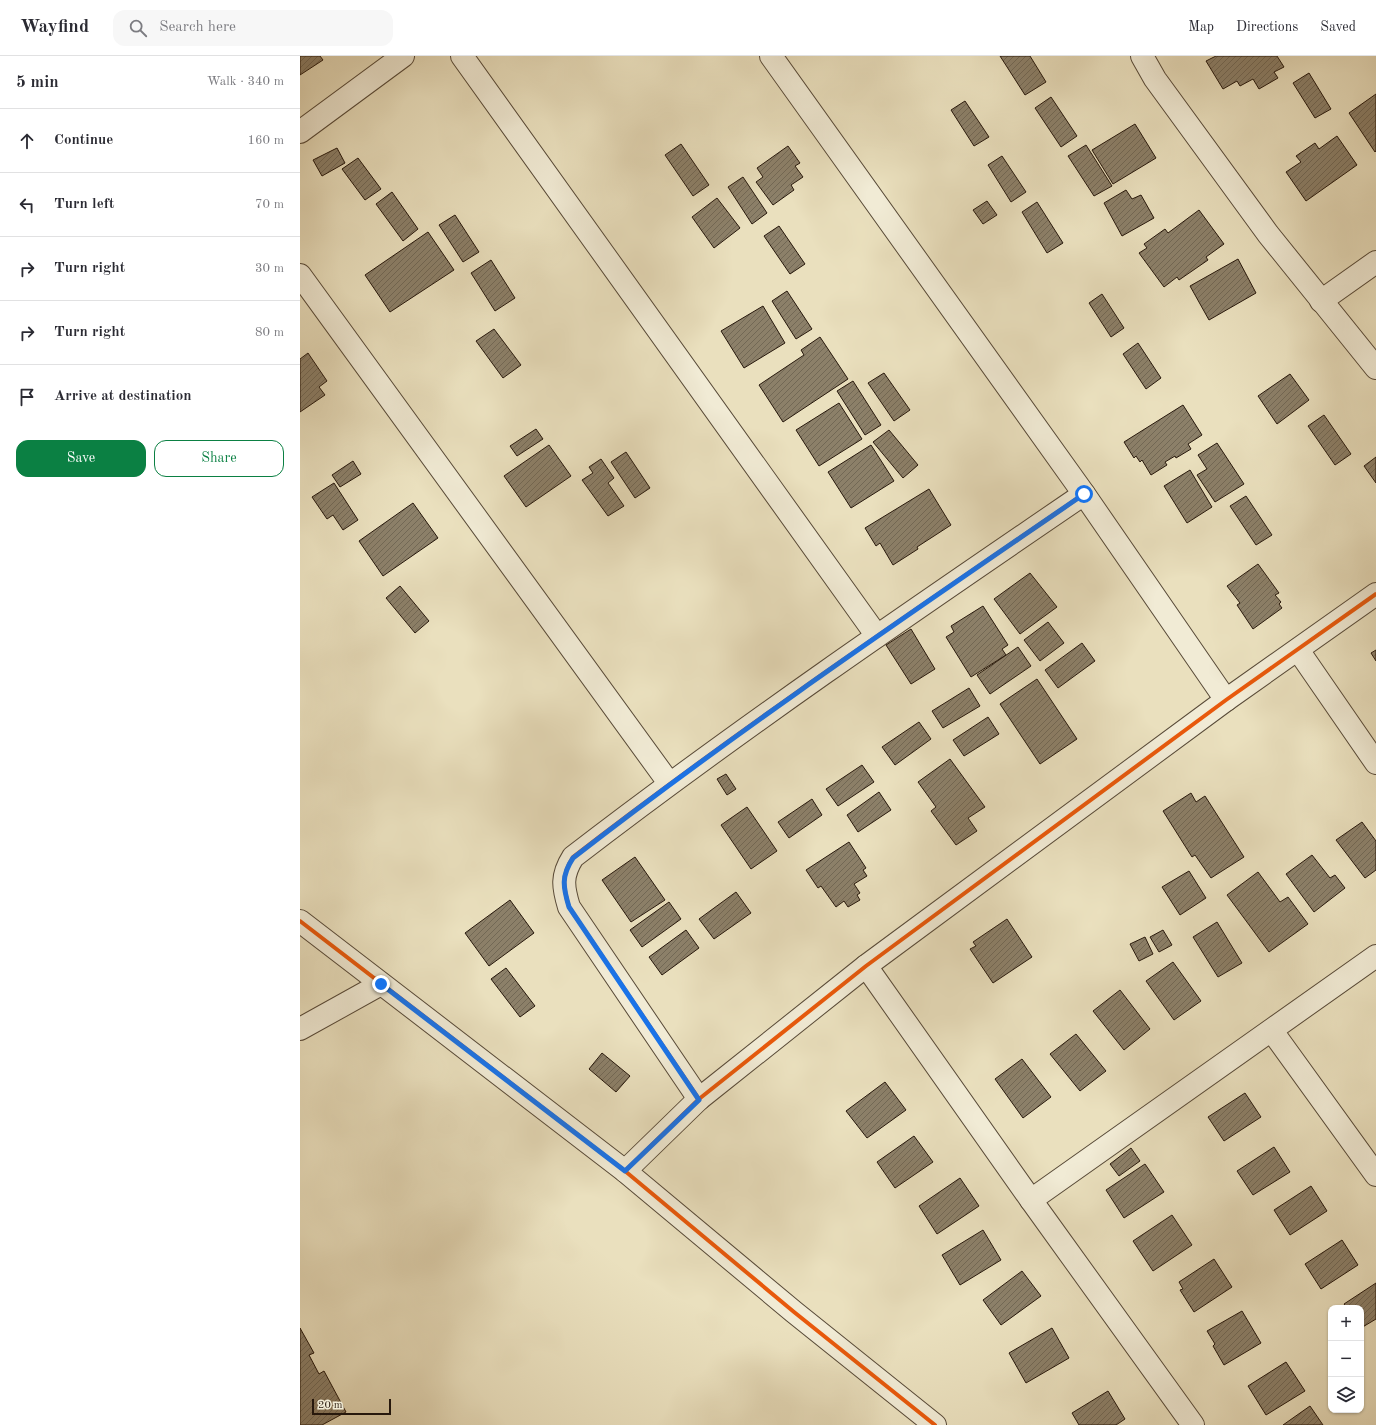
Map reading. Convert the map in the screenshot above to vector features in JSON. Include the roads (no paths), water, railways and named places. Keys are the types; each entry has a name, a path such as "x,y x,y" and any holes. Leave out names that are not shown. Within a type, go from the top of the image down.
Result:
{"street":[{"path":"300,132 403,56"},
{"path":"462,56 877,636"},
{"path":"771,56 1084,494 1226,700"},
{"path":"1142,56 1155,78 1268,234 1376,368"},
{"path":"1321,301 1376,262"},
{"path":"300,275 669,783"},
{"path":"699,1100 569,907 564,891 566,868 573,858 669,783 877,636 1084,494"},
{"path":"625,1171 699,1100 866,966 1226,700 1376,594"},
{"path":"1298,650 1376,763"},
{"path":"300,921 625,1171 794,1312 935,1425"},
{"path":"1031,1200 1376,956"},
{"path":"866,966 1031,1200 1193,1425"},
{"path":"300,1029 381,984"},
{"path":"1272,1031 1376,1175"}]}
